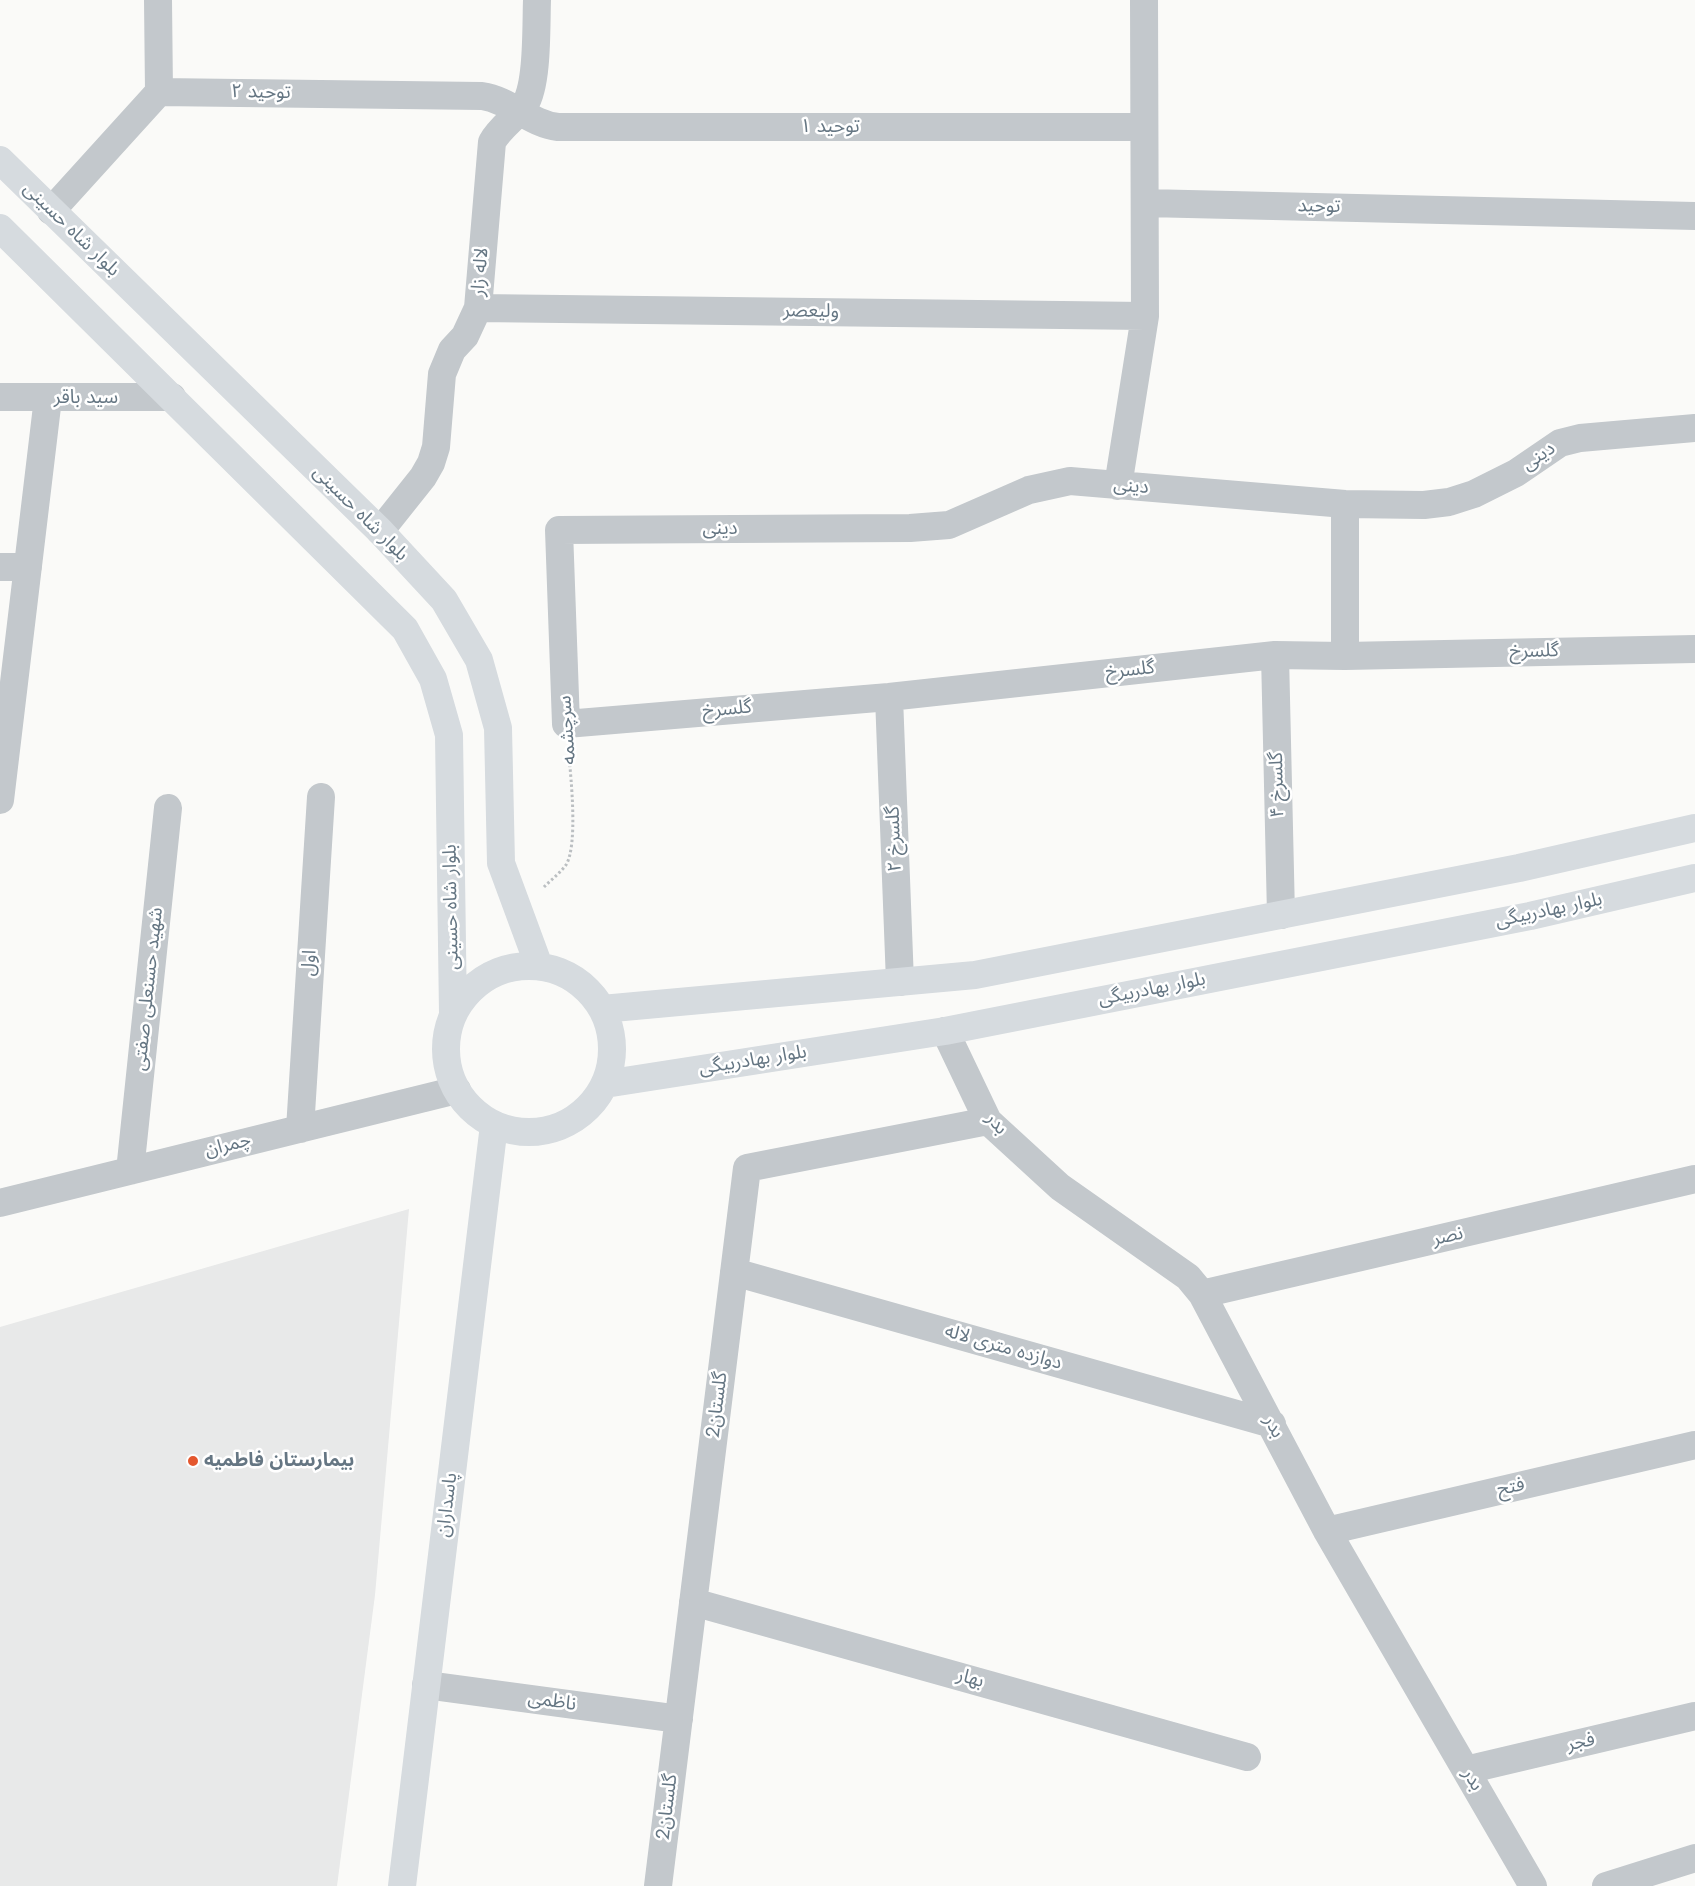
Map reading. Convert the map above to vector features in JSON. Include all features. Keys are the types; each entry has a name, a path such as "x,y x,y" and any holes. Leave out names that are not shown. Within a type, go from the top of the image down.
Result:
{"main road":[{"name":"بلوار شاه حسینی","path":"0,160 380,531 444,600 479,660 498,728 501,863 539,966"},
{"name":"بلوار شاه حسینی","path":"0,228 405,629 433,679 449,735 453,1014"},
{"path":"602,1008 975,975 1519,868 1695,828"},
{"name":"بلوار بهادربیگی","path":"605,1084 945,1031 1530,916 1695,878"},
{"path":"539,966 564,973 586,988 602,1008 611,1033 612,1059 605,1084 590,1106 570,1122 546,1131 520,1132 494,1125 472,1110 457,1090 447,1065 446,1039 453,1014 468,992 488,976 513,967 539,966"},
{"name":"پاسداران","path":"402,1886 494,1125"}],"street":[{"path":"51,211 159,92 158,0"},
{"name":"لاله زار","path":"380,531 423,477 431,463 436,447 442,374 452,350 465,336 478,308 492,142 498,132 520,111 531,89 537,0"},
{"path":"1118,486 1145,316 1144,0"},
{"name":"توحید ۲","path":"159,92 482,96 520,111"},
{"name":"توحید ۱","path":"520,111 540,123 558,128 1144,127"},
{"name":"توحید","path":"1146,203 1695,216"},
{"name":"ولیعصر","path":"478,308 1145,316"},
{"name":"سید باقر","path":"0,398 172,397"},
{"path":"0,794 5,711 28,567 48,398"},
{"name":"دینی","path":"558,530 910,528 949,525 1029,490 1070,481 1345,504 1424,505 1449,502 1474,494 1516,473 1560,443 1580,438 1695,428"},
{"path":"1345,504 1345,656"},
{"name":"سرچشمه","path":"558,530 566,724"},
{"path":"0,567 28,567"},
{"name":"گلسرخ","path":"566,724 889,697 1275,655 1345,656 1695,649"},
{"name":"گلسرخ ۴","path":"1275,655 1281,915"},
{"name":"گلسرخ ۲","path":"889,697 900,982"},
{"name":"اول","path":"300,1129 321,797"},
{"name":"شهید حسنعلی صفتی","path":"130,1171 168,808"},
{"name":"بدر","path":"945,1031 988,1121 1060,1187 1188,1277 1202,1294 1272,1424 1326,1531 1533,1886"},
{"name":"چمران","path":"0,1203 457,1090"},
{"name":"گلستان2","path":"658,1886 747,1168 988,1121"},
{"name":"نصر","path":"1202,1294 1695,1179"},
{"name":"دوازده متری لاله","path":"734,1272 1272,1424"},
{"name":"فتح","path":"1326,1531 1695,1445"},
{"name":"بهار","path":"694,1602 1247,1757"},
{"name":"ناظمی","path":"426,1685 679,1719"},
{"name":"فجر","path":"1466,1770 1695,1716"},
{"path":"1606,1886 1695,1858"}],"path":[{"name":"سرچشمه","path":"516,906 544,888 567,864 572,802 566,724"}],"shaded area":[{"name":"بیمارستان فاطمیه","path":"409,1209 375,1595 337,1886 0,1886 0,1327"}],"place":[{"name":"بیمارستان فاطمیه","path":"193,1461"}]}
